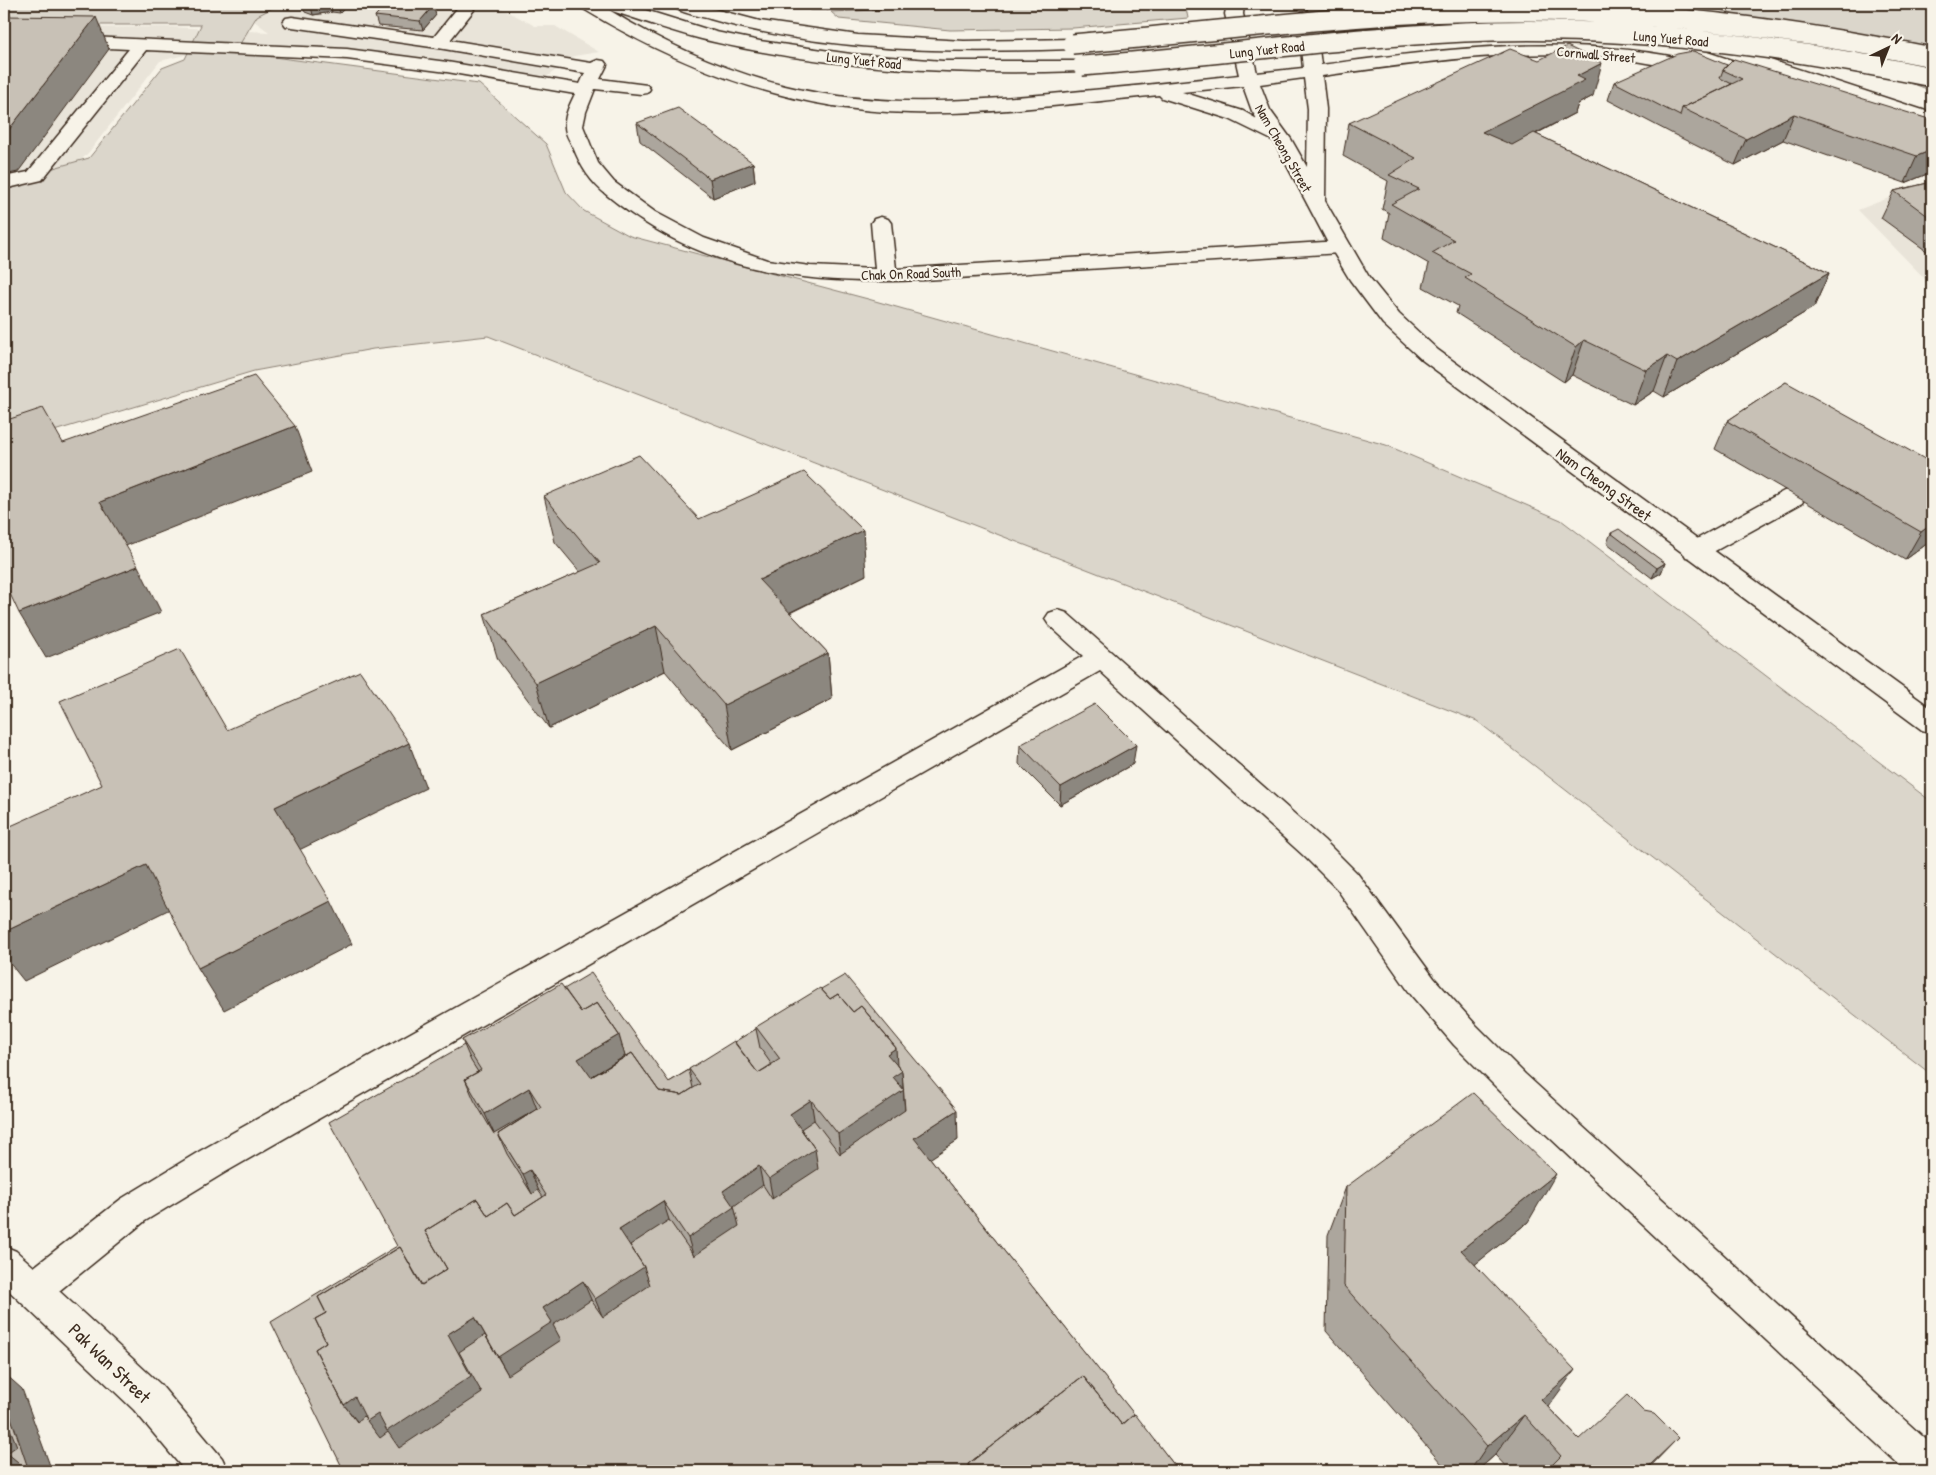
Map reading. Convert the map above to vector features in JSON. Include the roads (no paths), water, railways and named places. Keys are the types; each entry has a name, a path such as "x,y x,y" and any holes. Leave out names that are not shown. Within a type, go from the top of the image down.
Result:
{"main road":[{"name":"Lung Yuet Road","path":"588,4 625,28 674,51 768,87 862,104 918,108 966,107 1154,90 1249,79"},
{"name":"Lung Yuet Road","path":"606,4 713,37 780,50 849,60 915,66 971,68 1082,66 1403,36 1534,30 1628,34 1729,43 1827,56 1932,77"},
{"name":"Lung Yuet Road","path":"680,4 729,19 768,28 863,41 967,47 1072,44 1204,34 1389,15 1519,10 1593,12 1752,25 1821,35 1932,57"},
{"path":"812,4 878,4"},
{"name":"Nam Cheong Street","path":"1235,4 1234,14 1249,79 1261,111 1282,139 1316,204 1360,280 1391,319 1430,355 1932,723"},
{"name":"Nam Cheong Street","path":"1316,204 1318,109 1310,49 1317,4"},
{"path":"1474,53 1485,29 1485,18 1482,8 1478,4"},
{"path":"1580,4 1932,119"},
{"path":"438,43 465,10"},
{"path":"292,22 438,43 641,89"},
{"path":"4,38 347,54 447,67 592,77"},
{"path":"4,183 35,176 142,44"},
{"name":"Cornwall Street","path":"1249,79 1356,65 1474,53 1582,50 1630,55 1717,71"},
{"name":"Chak On Road South","path":"592,77 574,126 593,170 619,196 649,217 720,251 764,266 812,272 886,276 1340,247"},
{"path":"1154,90 1236,115 1282,139"},
{"path":"881,223 886,276"},
{"path":"1695,550 1793,497"},
{"path":"1058,619 1314,848 1347,881 1423,987 1465,1035 1514,1084 1932,1470"},
{"path":"33,1290 133,1210 212,1162 1102,658"},
{"name":"Pak Wan Street","path":"4,1264 147,1397 209,1471"}]}
